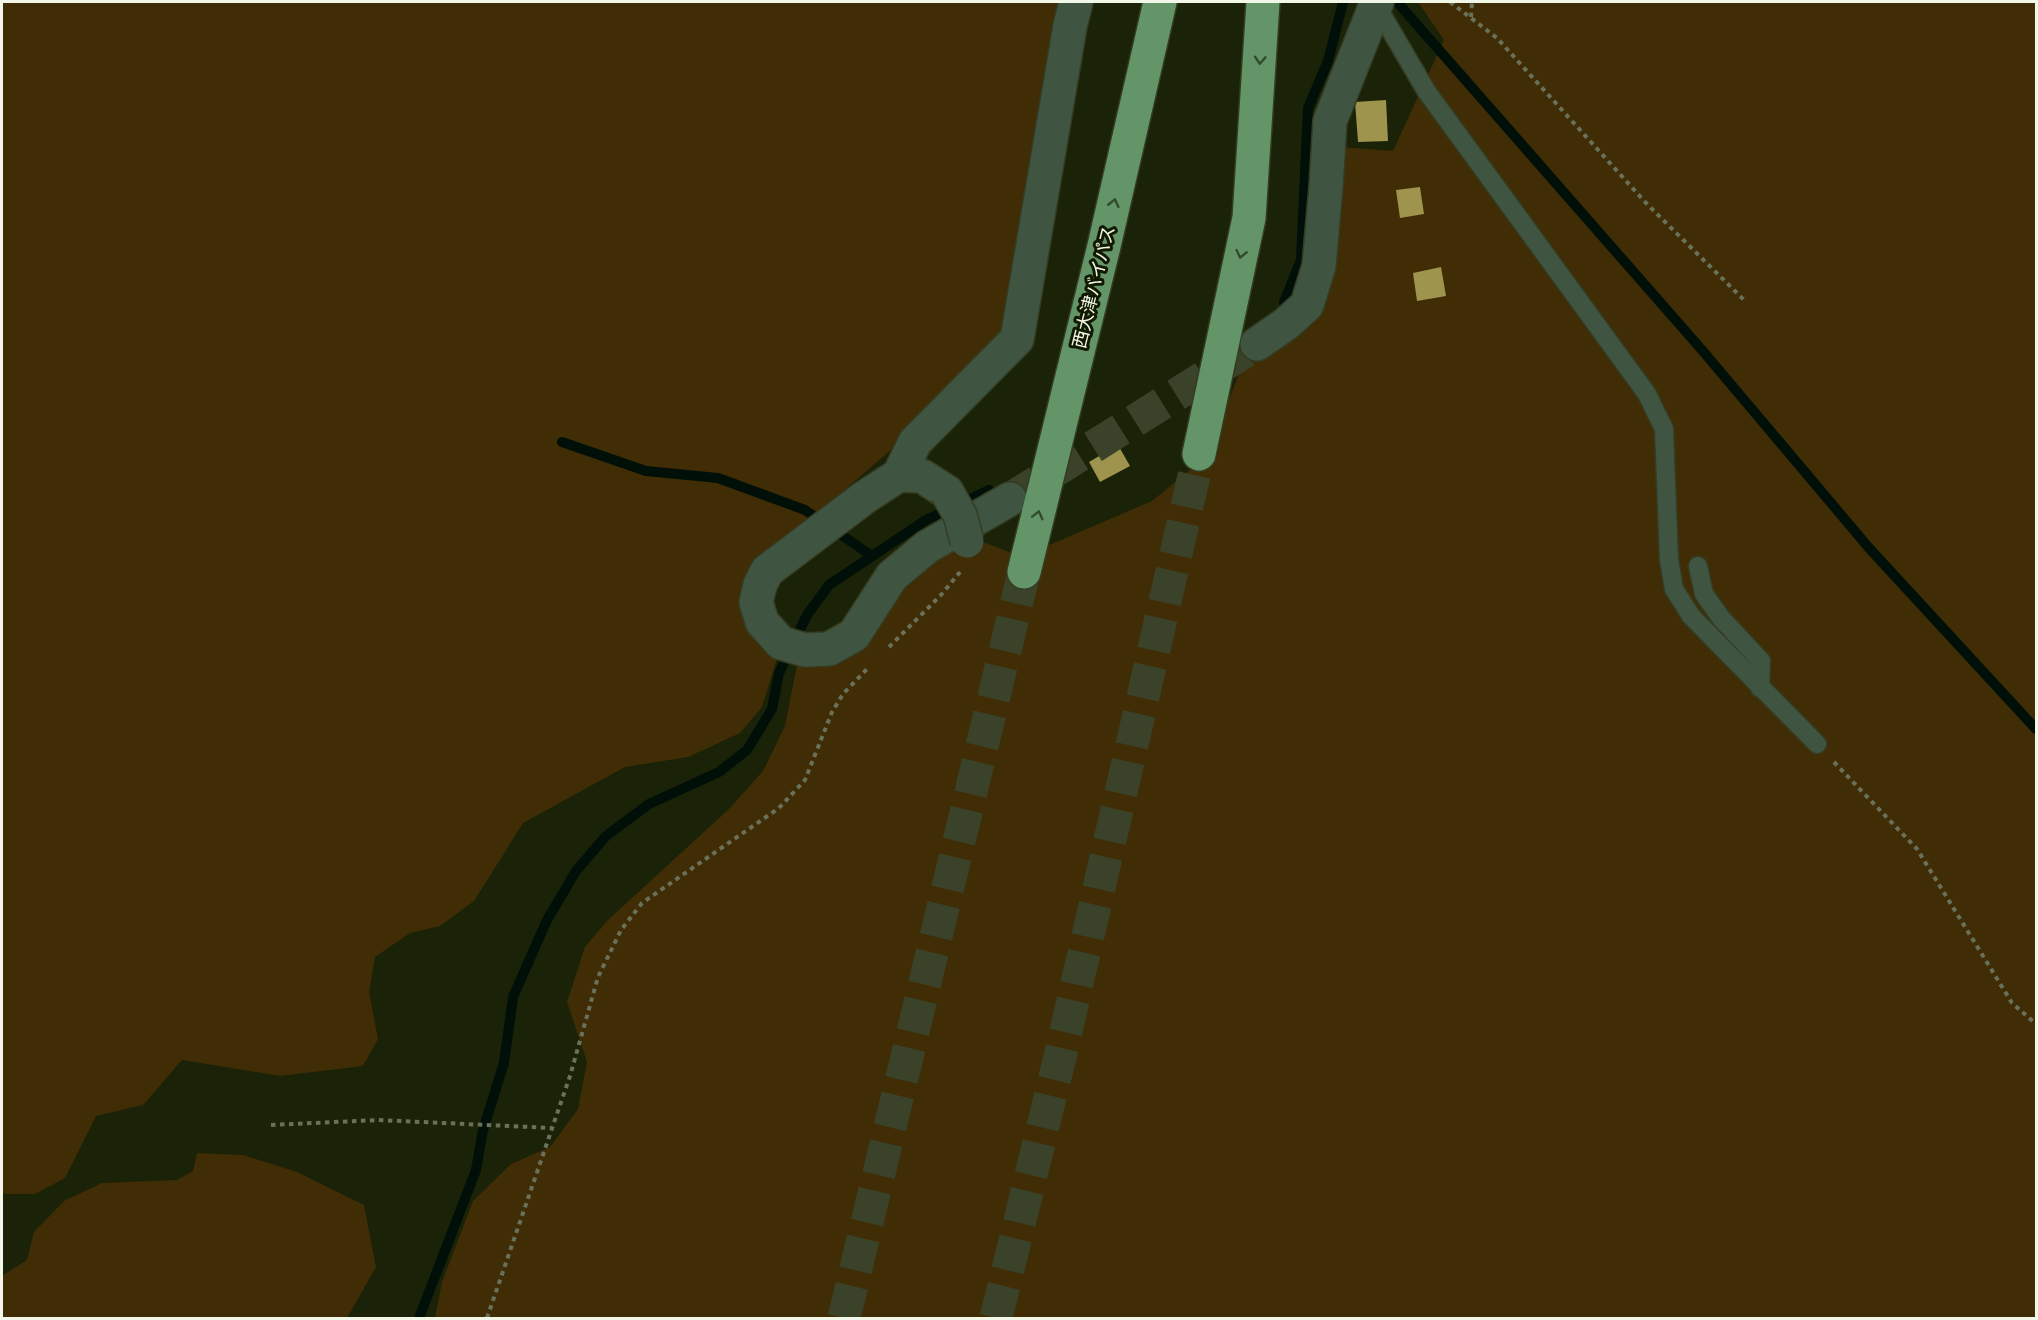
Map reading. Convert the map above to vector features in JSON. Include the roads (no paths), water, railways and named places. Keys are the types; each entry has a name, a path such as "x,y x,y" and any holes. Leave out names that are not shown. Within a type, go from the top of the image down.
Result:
{"highway":[{"name":"西大津バイパス","path":"1024,572 1109,224 1160,2"},
{"path":"1199,454 1249,218 1263,2"}],"street":[{"path":"1010,499 927,547 892,576 854,635 829,649 805,650 781,643 762,622 756,602 760,585 767,571 865,497 899,475 915,442 1017,339 1076,2"},
{"path":"1257,344 1286,324 1307,304 1319,267 1330,121 1376,3"},
{"path":"899,475 922,476 946,492 960,515 967,542"}],"lane":[{"path":"1376,3 1426,92 1647,394 1664,429 1669,560 1674,589 1690,616 1817,744"},
{"path":"1698,566 1704,594 1721,618 1761,661 1760,688"}],"waterway":[{"path":"1284,302 1301,260 1308,108 1328,61 1343,2"},
{"path":"1397,2 1702,350 1869,548 2036,729"},
{"path":"562,442 646,471 718,478 805,510 872,556"},
{"path":"419,1318 476,1170 483,1130 504,1063 513,997 547,920 576,871 606,836 649,804 719,772 747,750 772,709 779,673 807,615 829,585 926,520 989,490"}],"tunnel":[{"path":"1010,499 1257,344"},
{"path":"996,1318 1060,1057 1199,454"},
{"path":"844,1318 1024,572"}]}
